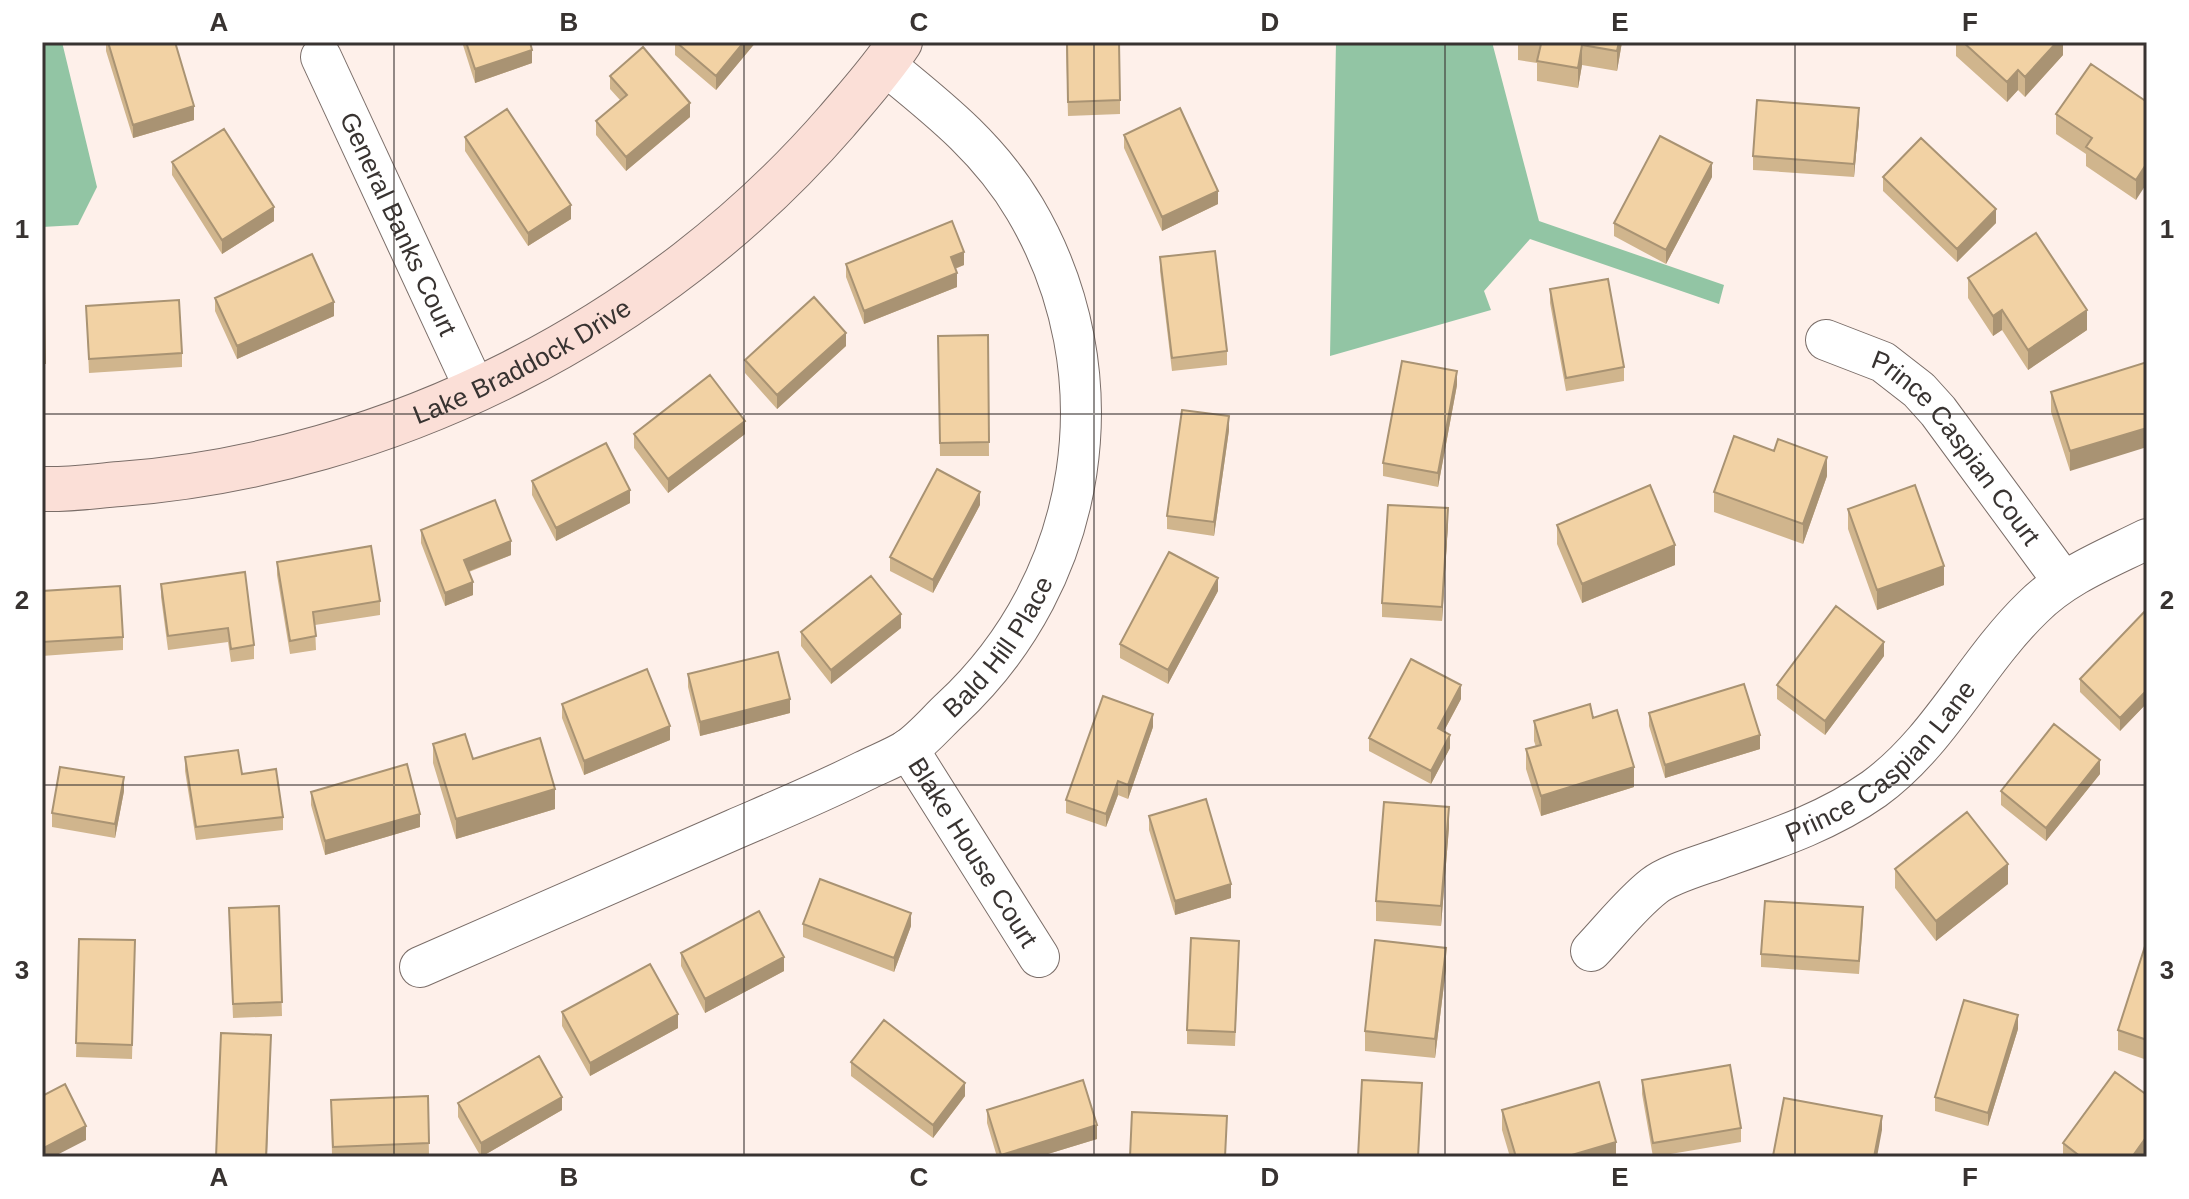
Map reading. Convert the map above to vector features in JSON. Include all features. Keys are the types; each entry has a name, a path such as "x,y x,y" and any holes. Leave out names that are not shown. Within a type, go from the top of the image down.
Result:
{"street":[{"name":"Lake Braddock Drive","path":"42,489 169,480 259,464 386,427 475,389 570,341 691,259 764,197 893,53"},
{"name":"Bald Hill Place","path":"420,967 827,789 908,749 977,685 1010,644 1039,594 1059,547 1073,498 1080,452 1082,400 1076,348 1064,297 1049,255 1025,209 999,171 893,53"},
{"name":"General Banks Court","path":"321,57 475,389"},
{"name":"Prince Caspian Court","path":"1826,340 1883,362 1919,390 1938,411 2063,581"},
{"name":"Prince Caspian Lane","path":"1591,951 1655,884 1816,824 1847,808 1878,786 1904,764 1930,734 1982,664 2032,607 2063,581 2147,539"},
{"name":"Blake House Court","path":"908,749 1039,957"}],"green space":[{"path":"42,42 62,42 97,187 78,225 42,227"},
{"path":"1336,42 1492,42 1539,221 1724,285 1719,304 1530,239 1484,291 1491,310 1330,356"}],"building":[{"path":"108,42 175,42 194,106 133,125"},
{"path":"466,42 530,42 532,50 475,69"},
{"path":"676,42 744,42 716,76"},
{"path":"1067,42 1119,42 1120,100 1068,102"},
{"path":"1528,42 1619,42 1617,51 1582,45 1578,68 1537,61 1541,44"},
{"path":"1963,42 2057,42 2025,77 2018,70 2007,82"},
{"path":"643,47 690,103 626,157 596,121 627,95 610,76"},
{"path":"2091,64 2147,102 2147,163 2136,180 2086,147 2092,138 2056,114"},
{"path":"1757,100 1859,108 1854,164 1753,156"},
{"path":"1180,108 1218,191 1162,217 1124,135"},
{"path":"507,109 571,205 528,233 465,137"},
{"path":"224,129 274,207 222,240 172,162"},
{"path":"1660,136 1712,163 1666,250 1614,223"},
{"path":"1921,138 1996,209 1957,249 1883,177"},
{"path":"952,221 964,252 951,257 957,273 864,311 846,264"},
{"path":"2036,233 2087,310 2028,350 2002,310 1993,316 1968,278"},
{"path":"1215,251 1227,351 1172,358 1160,257"},
{"path":"312,254 334,302 237,346 215,298"},
{"path":"1608,279 1624,367 1566,378 1550,289"},
{"path":"44,289 45,363 42,363"},
{"path":"814,297 846,333 777,395 745,360"},
{"path":"179,300 182,353 89,359 86,306"},
{"path":"988,335 989,442 940,443 938,336"},
{"path":"1402,361 1457,371 1438,473 1383,463"},
{"path":"2147,362 2147,428 2070,451 2051,392"},
{"path":"710,375 745,421 668,479 634,434"},
{"path":"1182,410 1229,416 1214,522 1167,516"},
{"path":"1734,436 1774,451 1778,439 1827,457 1803,524 1714,492"},
{"path":"606,443 630,490 556,528 532,481"},
{"path":"937,469 980,492 933,580 890,557"},
{"path":"1650,485 1675,545 1582,584 1557,525"},
{"path":"1915,485 1944,566 1877,590 1848,509"},
{"path":"495,500 511,541 464,560 473,582 445,593 421,530"},
{"path":"1388,505 1448,508 1442,607 1382,603"},
{"path":"371,546 380,601 313,612 316,636 290,641 277,562"},
{"path":"1169,552 1218,578 1168,670 1120,644"},
{"path":"245,572 254,645 231,649 228,628 168,636 161,584"},
{"path":"871,576 901,614 831,670 801,632"},
{"path":"120,586 123,637 42,642 42,591"},
{"path":"1836,606 1884,642 1825,721 1777,685"},
{"path":"2147,609 2147,690 2120,718 2080,679"},
{"path":"778,652 790,699 700,722 688,674"},
{"path":"1411,659 1461,685 1438,728 1450,735 1431,771 1369,738"},
{"path":"647,669 670,726 584,761 562,704"},
{"path":"1744,684 1760,735 1665,765 1649,713"},
{"path":"1103,696 1153,714 1128,785 1118,781 1106,814 1066,800"},
{"path":"1590,704 1593,718 1617,710 1634,767 1541,796 1526,749 1541,745 1534,721"},
{"path":"2054,724 2100,760 2046,828 2001,791"},
{"path":"465,734 473,759 540,738 555,789 456,819 433,744"},
{"path":"238,750 242,774 276,769 283,817 196,827 185,757"},
{"path":"407,764 420,814 325,841 311,792"},
{"path":"60,767 124,777 115,824 52,813"},
{"path":"1206,799 1231,884 1175,901 1149,816"},
{"path":"1384,802 1449,807 1441,906 1376,901"},
{"path":"1967,812 2008,864 1936,921 1895,869"},
{"path":"820,879 911,913 894,958 803,924"},
{"path":"1765,901 1863,907 1859,961 1761,954"},
{"path":"279,906 282,1002 233,1004 229,908"},
{"path":"759,911 784,957 705,999 681,953"},
{"path":"1191,938 1239,941 1235,1032 1187,1030"},
{"path":"79,939 135,940 132,1045 76,1043"},
{"path":"1375,940 1446,948 1435,1039 1365,1031"},
{"path":"2147,940 2147,1040 2118,1030"},
{"path":"650,964 678,1014 590,1063 562,1012"},
{"path":"1964,1000 2018,1015 1988,1113 1935,1097"},
{"path":"884,1020 965,1083 933,1125 851,1062"},
{"path":"221,1033 271,1035 266,1157 216,1157"},
{"path":"539,1056 562,1097 481,1143 458,1103"},
{"path":"1730,1065 1741,1128 1653,1143 1642,1080"},
{"path":"2115,1072 2147,1095 2147,1136 2132,1157 2081,1157 2063,1143"},
{"path":"1083,1080 1097,1125 1001,1155 987,1110"},
{"path":"1362,1080 1422,1083 1418,1157 1358,1157"},
{"path":"1599,1082 1616,1142 1565,1157 1516,1157 1502,1110"},
{"path":"65,1084 86,1126 42,1149 42,1096"},
{"path":"428,1096 429,1143 333,1147 331,1100"},
{"path":"1784,1098 1882,1116 1874,1157 1773,1156"},
{"path":"1132,1112 1227,1116 1225,1157 1130,1157"}]}
